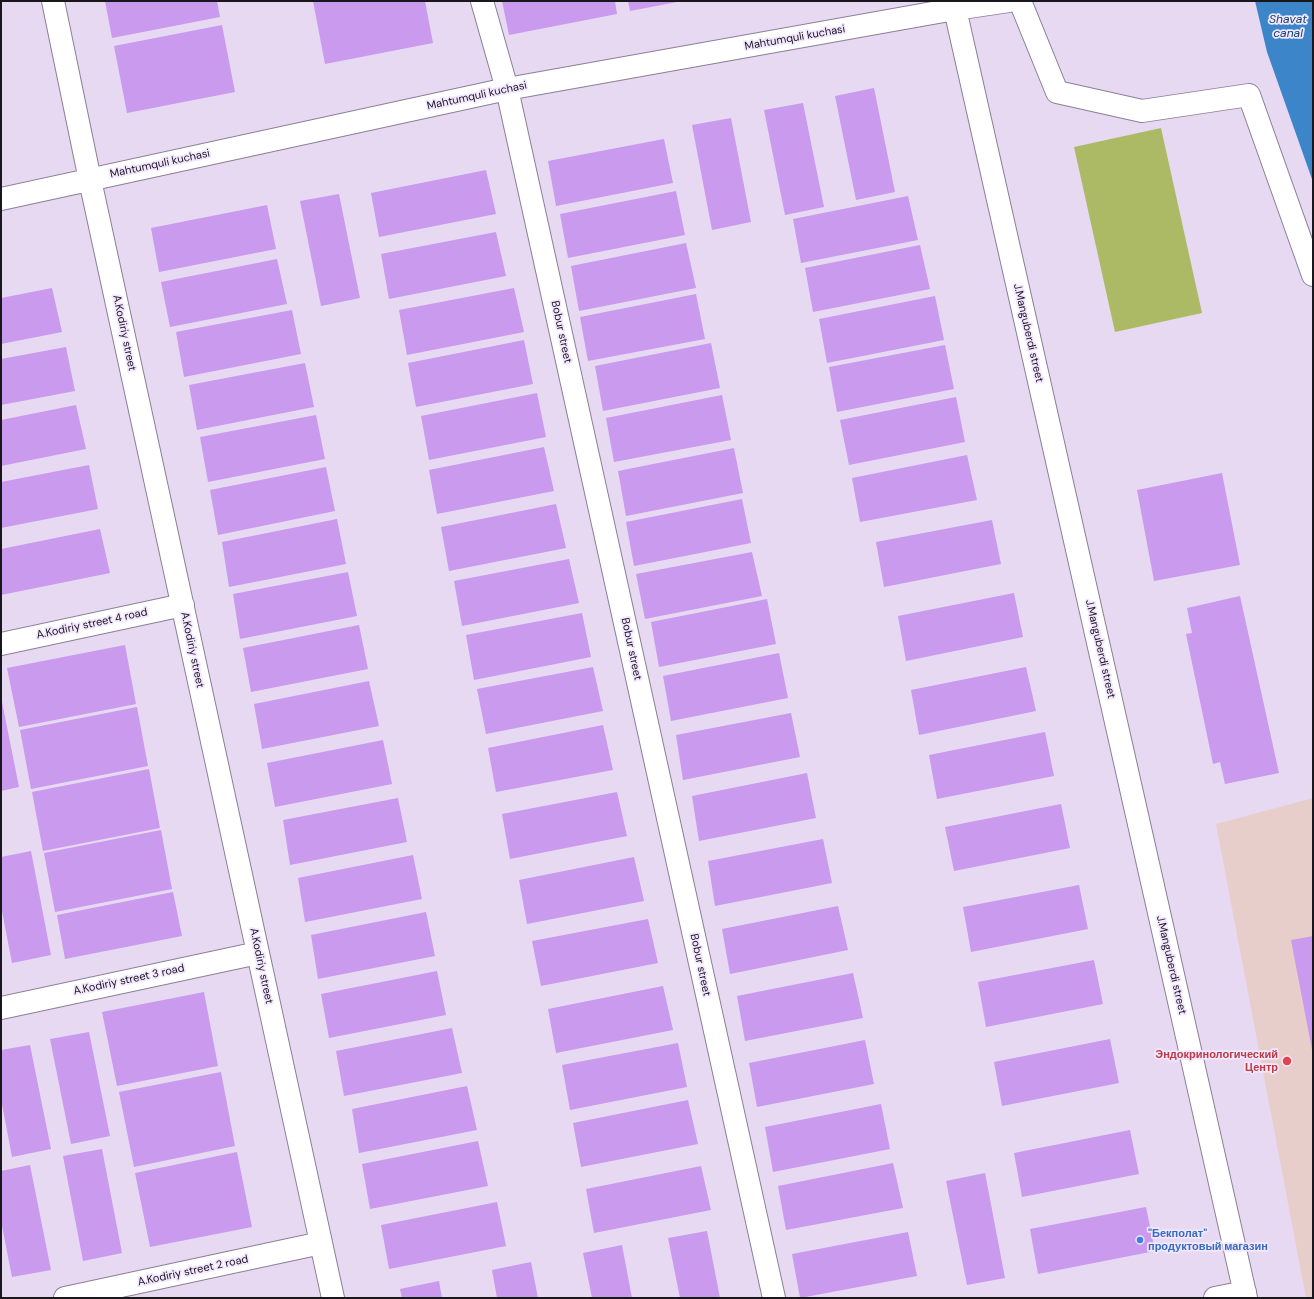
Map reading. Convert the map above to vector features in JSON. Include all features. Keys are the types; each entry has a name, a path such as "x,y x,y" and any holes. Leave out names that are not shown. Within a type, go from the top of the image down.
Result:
{"street":[{"name":"A.Kodiriy street","path":"53,1 90,180 333,1298"},
{"name":"Bobur street","path":"482,1 507,90 774,1298"},
{"name":"Mahtumquli kuchasi","path":"1,199 507,90 953,5 1008,1"},
{"path":"1020,1 1058,92 1142,111 1249,95 1313,275"},
{"name":"J.Manguberdi street","path":"953,5 1245,1295"},
{"name":"A.Kodiriy street 4 road","path":"1,644 183,605"},
{"name":"A.Kodiriy street 3 road","path":"1,1008 258,953"},
{"name":"A.Kodiriy street 2 road","path":"65,1298 321,1244"},
{"path":"1214,1298 1245,1295"}],"shaded area":[{"name":"Эндокринологический Центр","path":"1313,798 1313,1298 1306,1298 1216,824"}],"green space":[{"path":"1161,128 1202,313 1115,332 1074,147"}],"water":[{"name":"Shavat canal","path":"1255,1 1313,1 1313,182 1267,52"}],"building":[{"path":"105,1 217,1 220,17 112,38"},
{"path":"313,1 425,1 433,43 325,64"},
{"path":"502,1 615,1 617,14 509,35"},
{"path":"628,1 677,1 677,2 630,11"},
{"path":"222,25 235,92 127,113 114,46"},
{"path":"874,88 895,192 856,200 835,96"},
{"path":"803,103 824,207 785,215 764,110"},
{"path":"731,118 751,222 712,230 692,125"},
{"path":"664,139 673,183 556,206 548,161"},
{"path":"486,170 496,214 379,237 371,193"},
{"path":"676,191 685,235 568,258 560,214"},
{"path":"339,194 360,298 321,306 300,201"},
{"path":"908,196 918,240 801,263 793,219"},
{"path":"267,205 276,249 159,272 151,228"},
{"path":"496,232 506,276 389,299 381,254"},
{"path":"686,243 696,288 579,311 571,266"},
{"path":"920,245 930,289 813,312 805,268"},
{"path":"277,259 287,304 170,327 161,282"},
{"path":"52,288 62,332 1,344 1,298"},
{"path":"514,288 524,332 407,355 399,310"},
{"path":"696,294 705,339 588,361 580,317"},
{"path":"935,296 944,340 827,363 819,319"},
{"path":"292,310 301,354 184,377 176,332"},
{"path":"524,340 533,384 416,407 408,363"},
{"path":"711,343 720,388 603,411 595,366"},
{"path":"945,345 954,389 837,412 829,367"},
{"path":"66,347 75,391 1,405 1,359"},
{"path":"305,363 314,407 197,430 189,385"},
{"path":"537,393 546,437 429,460 421,416"},
{"path":"722,395 731,440 614,462 606,418"},
{"path":"956,397 965,442 849,465 840,420"},
{"path":"76,405 86,449 1,466 1,420"},
{"path":"316,415 325,459 208,482 200,437"},
{"path":"544,447 554,491 437,514 429,470"},
{"path":"734,448 743,493 626,516 618,471"},
{"path":"967,455 977,500 860,522 852,478"},
{"path":"89,465 98,509 1,528 1,482"},
{"path":"326,467 335,511 218,535 210,490"},
{"path":"1222,473 1240,565 1154,581 1137,490"},
{"path":"742,499 751,543 634,566 626,522"},
{"path":"556,504 566,548 449,571 441,527"},
{"path":"337,519 346,564 229,587 222,542"},
{"path":"992,520 1001,564 884,587 876,542"},
{"path":"100,529 110,573 1,595 1,549"},
{"path":"752,552 762,596 645,619 636,574"},
{"path":"569,559 579,603 462,626 454,581"},
{"path":"348,572 357,616 240,639 233,594"},
{"path":"1014,593 1023,637 906,661 898,616"},
{"path":"1240,596 1279,773 1225,784 1220,762 1213,764 1186,634 1192,633 1187,608"},
{"path":"767,599 776,644 659,667 651,622"},
{"path":"582,613 591,657 474,680 466,635"},
{"path":"359,625 368,669 251,692 243,648"},
{"path":"125,645 136,704 19,727 7,668"},
{"path":"779,653 788,698 671,721 663,676"},
{"path":"593,667 603,711 486,734 477,689"},
{"path":"1026,667 1036,711 919,735 911,690"},
{"path":"369,681 379,726 262,749 254,704"},
{"path":"1,697 19,787 1,791"},
{"path":"137,707 148,766 31,789 20,730"},
{"path":"791,713 800,757 683,780 676,735"},
{"path":"603,725 613,770 496,792 488,748"},
{"path":"1045,732 1054,776 937,799 929,755"},
{"path":"383,740 392,784 275,807 267,763"},
{"path":"149,769 160,828 43,851 32,792"},
{"path":"807,773 816,818 699,841 692,796"},
{"path":"617,792 627,836 510,859 502,814"},
{"path":"398,798 407,842 290,865 283,820"},
{"path":"1061,804 1070,848 954,871 945,827"},
{"path":"161,830 172,889 55,912 44,853"},
{"path":"823,839 832,883 715,906 708,861"},
{"path":"31,851 51,955 12,963 1,906 1,857"},
{"path":"413,855 422,899 305,922 298,878"},
{"path":"634,857 644,901 527,924 519,880"},
{"path":"1079,885 1088,929 971,952 963,907"},
{"path":"173,892 182,936 65,959 57,915"},
{"path":"838,906 848,950 730,974 722,929"},
{"path":"426,912 435,956 318,979 311,935"},
{"path":"648,919 658,963 541,986 532,941"},
{"path":"1313,936 1313,1050 1312,1050 1291,940"},
{"path":"1094,960 1103,1004 986,1027 978,982"},
{"path":"437,971 446,1015 329,1038 321,994"},
{"path":"853,973 863,1018 745,1041 737,996"},
{"path":"663,986 673,1030 556,1053 548,1009"},
{"path":"204,992 218,1066 117,1086 102,1012"},
{"path":"452,1028 462,1073 344,1096 336,1051"},
{"path":"89,1032 110,1136 71,1144 50,1039"},
{"path":"1110,1039 1119,1083 1002,1106 994,1062"},
{"path":"865,1040 874,1084 757,1107 749,1063"},
{"path":"678,1043 687,1087 570,1110 562,1065"},
{"path":"30,1045 51,1149 12,1157 1,1099 1,1050"},
{"path":"221,1072 235,1146 134,1167 119,1092"},
{"path":"467,1086 477,1130 359,1153 352,1109"},
{"path":"688,1100 698,1144 581,1167 573,1123"},
{"path":"881,1104 890,1149 773,1172 765,1127"},
{"path":"1130,1130 1139,1174 1022,1197 1014,1153"},
{"path":"478,1141 488,1186 370,1209 362,1164"},
{"path":"102,1149 122,1253 83,1261 63,1156"},
{"path":"237,1152 252,1227 150,1247 135,1173"},
{"path":"893,1163 903,1208 786,1230 778,1186"},
{"path":"30,1165 51,1270 12,1277 1,1221 1,1171"},
{"path":"701,1166 711,1210 594,1233 586,1189"},
{"path":"985,1173 1005,1278 967,1285 946,1181"},
{"path":"497,1202 506,1246 389,1269 381,1225"},
{"path":"1146,1207 1155,1251 1038,1274 1030,1229"},
{"path":"707,1231 720,1298 680,1298 668,1238"},
{"path":"908,1232 917,1276 800,1298 792,1254"},
{"path":"622,1245 632,1298 592,1298 583,1253"},
{"path":"531,1262 538,1298 497,1298 492,1270"},
{"path":"439,1281 442,1298 402,1298 400,1289"}],"place":[{"name":"Эндокринологический Центр","path":"1287,1061"},
{"name":"\"Бекполат\" продуктовый магазин","path":"1140,1240"}]}
